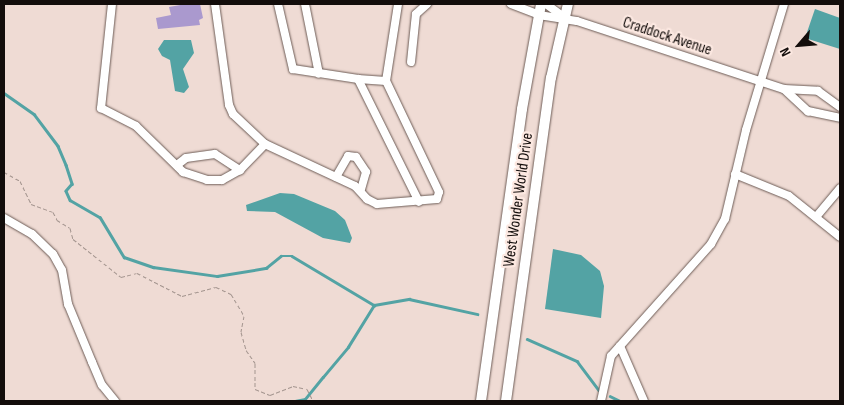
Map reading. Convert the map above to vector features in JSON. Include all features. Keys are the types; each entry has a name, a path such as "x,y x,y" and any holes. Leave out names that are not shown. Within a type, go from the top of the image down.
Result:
{"main road":[{"name":"West Wonder World Drive","path":"481,401 522,109 541,4"},
{"name":"West Wonder World Drive","path":"506,401 551,78 568,4"}],"street":[{"path":"112,4 101,108 136,126 183,172 207,180 222,180 240,170 265,144"},
{"path":"215,4 229,105 245,127 265,144 361,190 367,199 377,204 437,199 439,192 386,82 398,4"},
{"path":"278,4 293,69 358,80 386,82"},
{"path":"305,4 319,74"},
{"path":"410,62 416,14 427,4"},
{"name":"Craddock Avenue","path":"511,4 539,15 564,17 784,89"},
{"name":"Craddock Avenue","path":"546,4 564,17"},
{"path":"601,401 611,356 711,244 725,219 735,174 784,4"},
{"path":"358,80 419,202"},
{"path":"784,89 818,91 840,107"},
{"path":"784,89 808,111 840,118"},
{"path":"177,165 186,158 215,154 240,170"},
{"path":"336,177 348,156 356,157 366,172 361,190"},
{"path":"735,174 776,189 816,217 840,238"},
{"path":"816,217 840,188"},
{"path":"4,218 32,234 53,254 62,270 68,304 92,362 102,385 115,401"},
{"path":"620,346 644,401"}],"path":[{"path":"4,172 20,181 31,204 47,208 57,220 70,228 74,239 121,277 137,273 182,296 216,288 231,294 244,316 241,332 246,350 255,363 255,389 278,394 293,386 310,392 313,401"},
{"path":"327,401 334,401"}],"water":[{"path":"815,9 840,18 840,49 805,38"},
{"path":"164,40 191,40 194,53 183,69 189,87 184,93 175,91 170,60 162,56 158,49"},
{"path":"280,193 294,194 335,211 345,220 352,238 350,243 323,238 275,212 247,211 246,205"},
{"path":"553,249 581,255 600,271 604,286 601,318 545,309"}],"building":[{"path":"200,4 203,18 199,20 200,25 158,29 156,18 171,15 169,7"}],"waterway":[{"path":"4,93 34,114 58,146 72,184 66,191 70,200 100,217 124,257 153,267 217,276 266,268 281,256 292,256 374,305 409,299 477,314"},
{"path":"295,401 305,399 348,347 374,305"},
{"path":"527,339 577,361 599,390"},
{"path":"610,396 620,401"}]}
